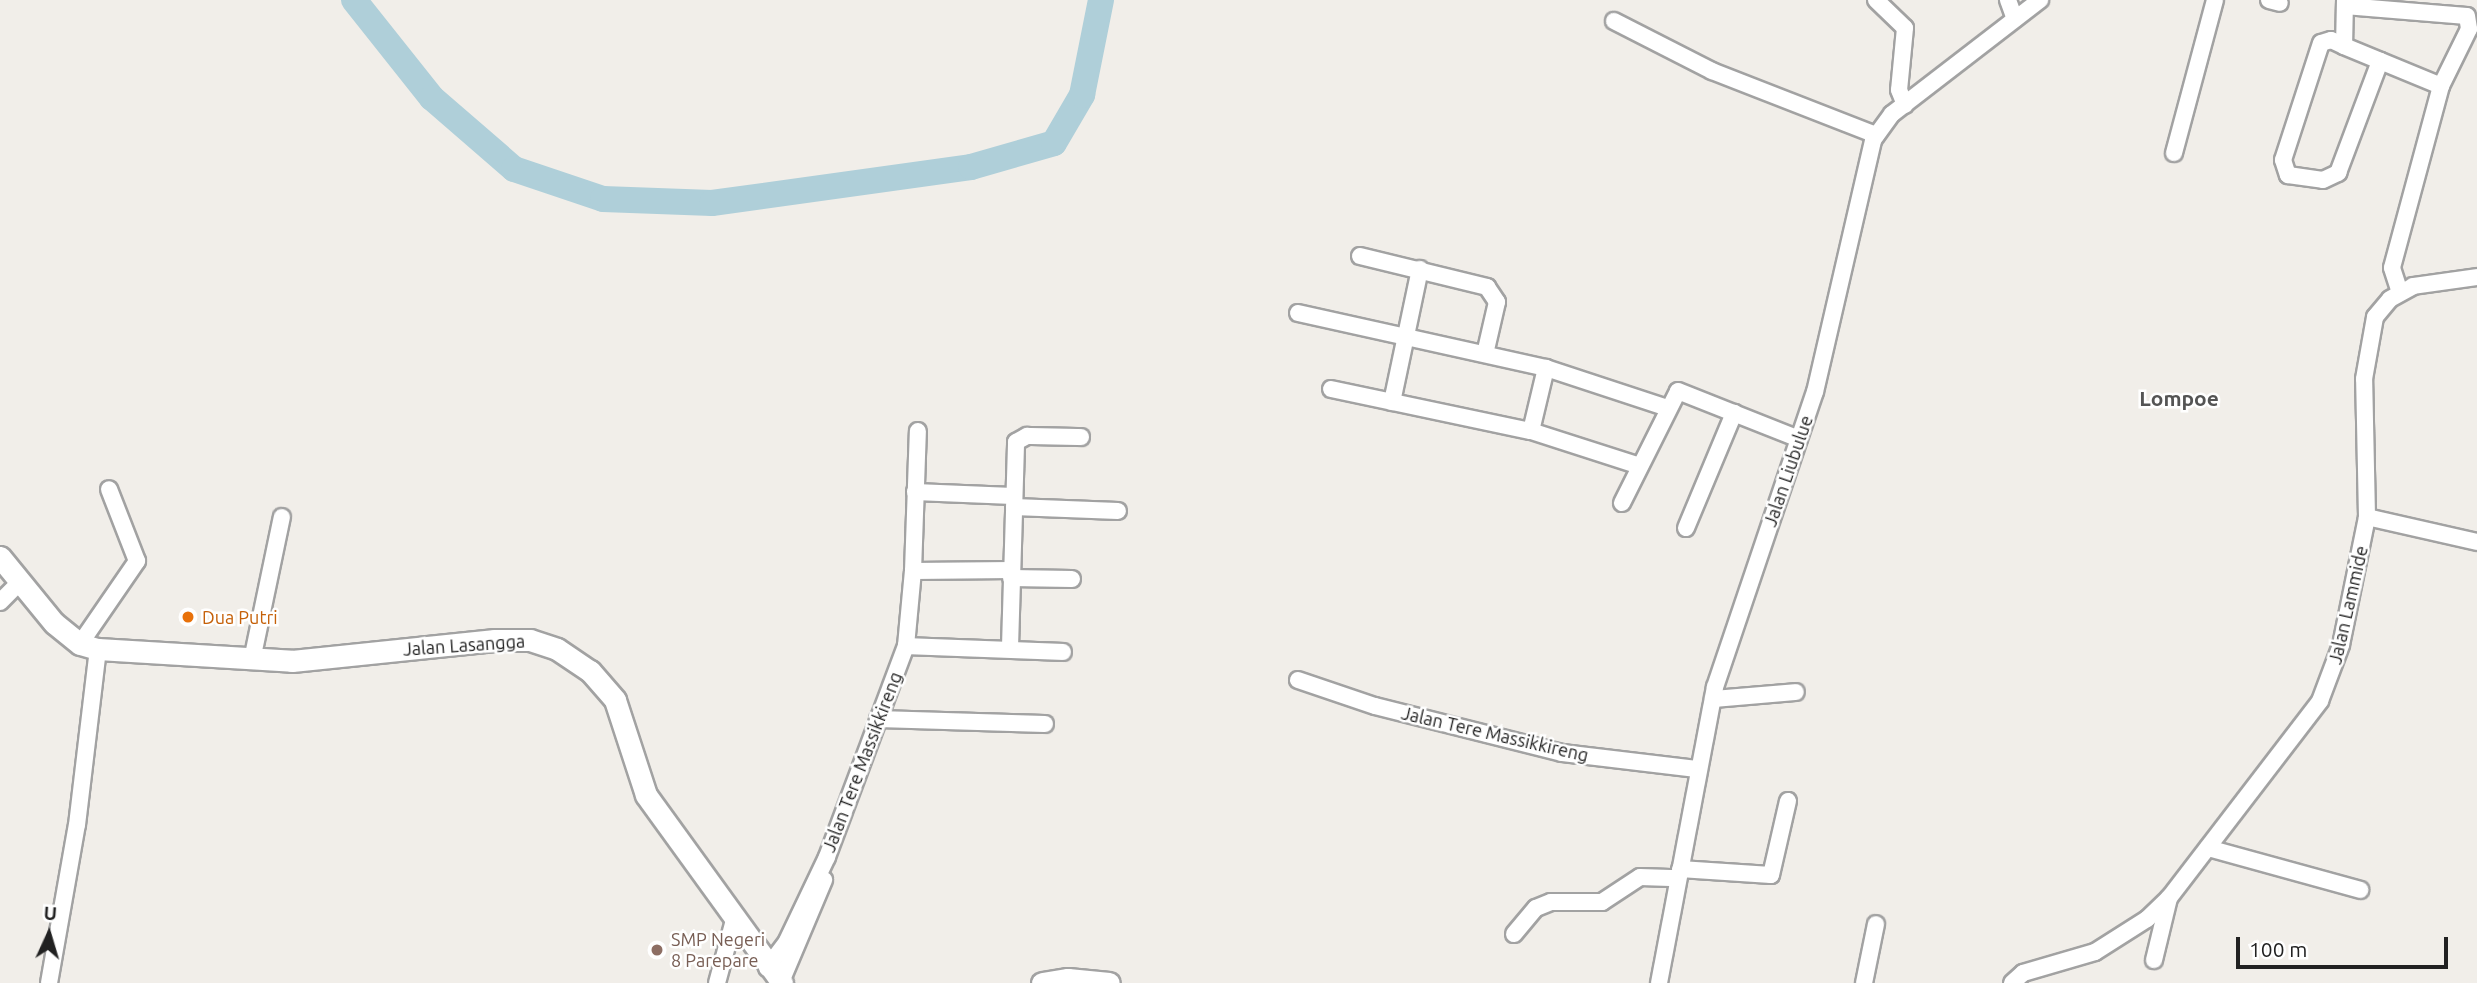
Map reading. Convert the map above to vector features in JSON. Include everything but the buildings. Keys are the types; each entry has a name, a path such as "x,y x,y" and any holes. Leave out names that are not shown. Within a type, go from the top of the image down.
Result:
{"street":[{"path":"1876,0 1905,28 1899,90 1905,105"},
{"path":"2008,0 2015,19"},
{"name":"Jalan Liubulue","path":"1659,983 1697,769 1713,699 1749,579 1800,439 1876,135 1905,105 2040,0"},
{"path":"2174,153 2215,0"},
{"path":"2344,46 2345,3 2467,16 2469,29 2441,86 2392,268 2400,292"},
{"path":"1614,21 1712,71 1876,135"},
{"path":"2380,61 2338,173 2323,180 2288,175 2283,160 2321,43 2331,40 2441,86"},
{"path":"1360,256 1489,288 1497,302 1485,354"},
{"path":"1391,402 1420,269"},
{"name":"Jalan Lammide","path":"2012,983 2023,973 2095,952 2133,929 2169,898 2320,701 2341,645 2367,517 2363,411 2370,338 2381,307 2400,292 2430,281 2477,277"},
{"path":"1298,313 1546,369 1668,408"},
{"path":"1531,431 1546,369"},
{"path":"1331,389 1531,431 1640,466"},
{"path":"1622,503 1678,391 1800,439"},
{"path":"1686,528 1734,413"},
{"name":"Jalan Tere Massikkireng","path":"777,978 825,877 827,857 906,646 913,571 918,431"},
{"path":"1010,648 1014,449 1020,437 1081,437"},
{"path":"49,983 77,825 89,647 138,558 108,489"},
{"path":"915,492 1118,511"},
{"path":"252,660 282,517"},
{"path":"2367,517 2477,542"},
{"path":"0,557 45,614 89,647"},
{"path":"913,571 1072,579"},
{"path":"0,602 19,583"},
{"name":"Jalan Lasangga","path":"89,647 252,660 323,659 520,639 557,649 590,671 615,700 646,795 777,978"},
{"path":"906,646 1063,652"},
{"name":"Jalan Tere Massikkireng","path":"1298,680 1376,706 1562,753 1697,769"},
{"path":"1713,699 1796,692"},
{"path":"878,719 1045,724"},
{"path":"1514,934 1532,912 1551,902 1602,902 1640,877 1679,873 1771,875 1788,802"},
{"path":"2208,848 2360,890"},
{"path":"2154,960 2169,898"},
{"path":"717,983 734,920"},
{"path":"1864,983 1876,924"},
{"path":"1042,983 1075,979 1109,983"}],"waterway":[{"path":"354,0 432,98 514,169 603,199 712,203 971,167 1054,143 1082,95 1101,0"}],"place":[{"name":"Dua Putri","path":"188,617"},
{"name":"SMP Negeri 8 Parepare","path":"657,950"}],"district":[{"name":"Lompoe","path":"2179,398"}]}
